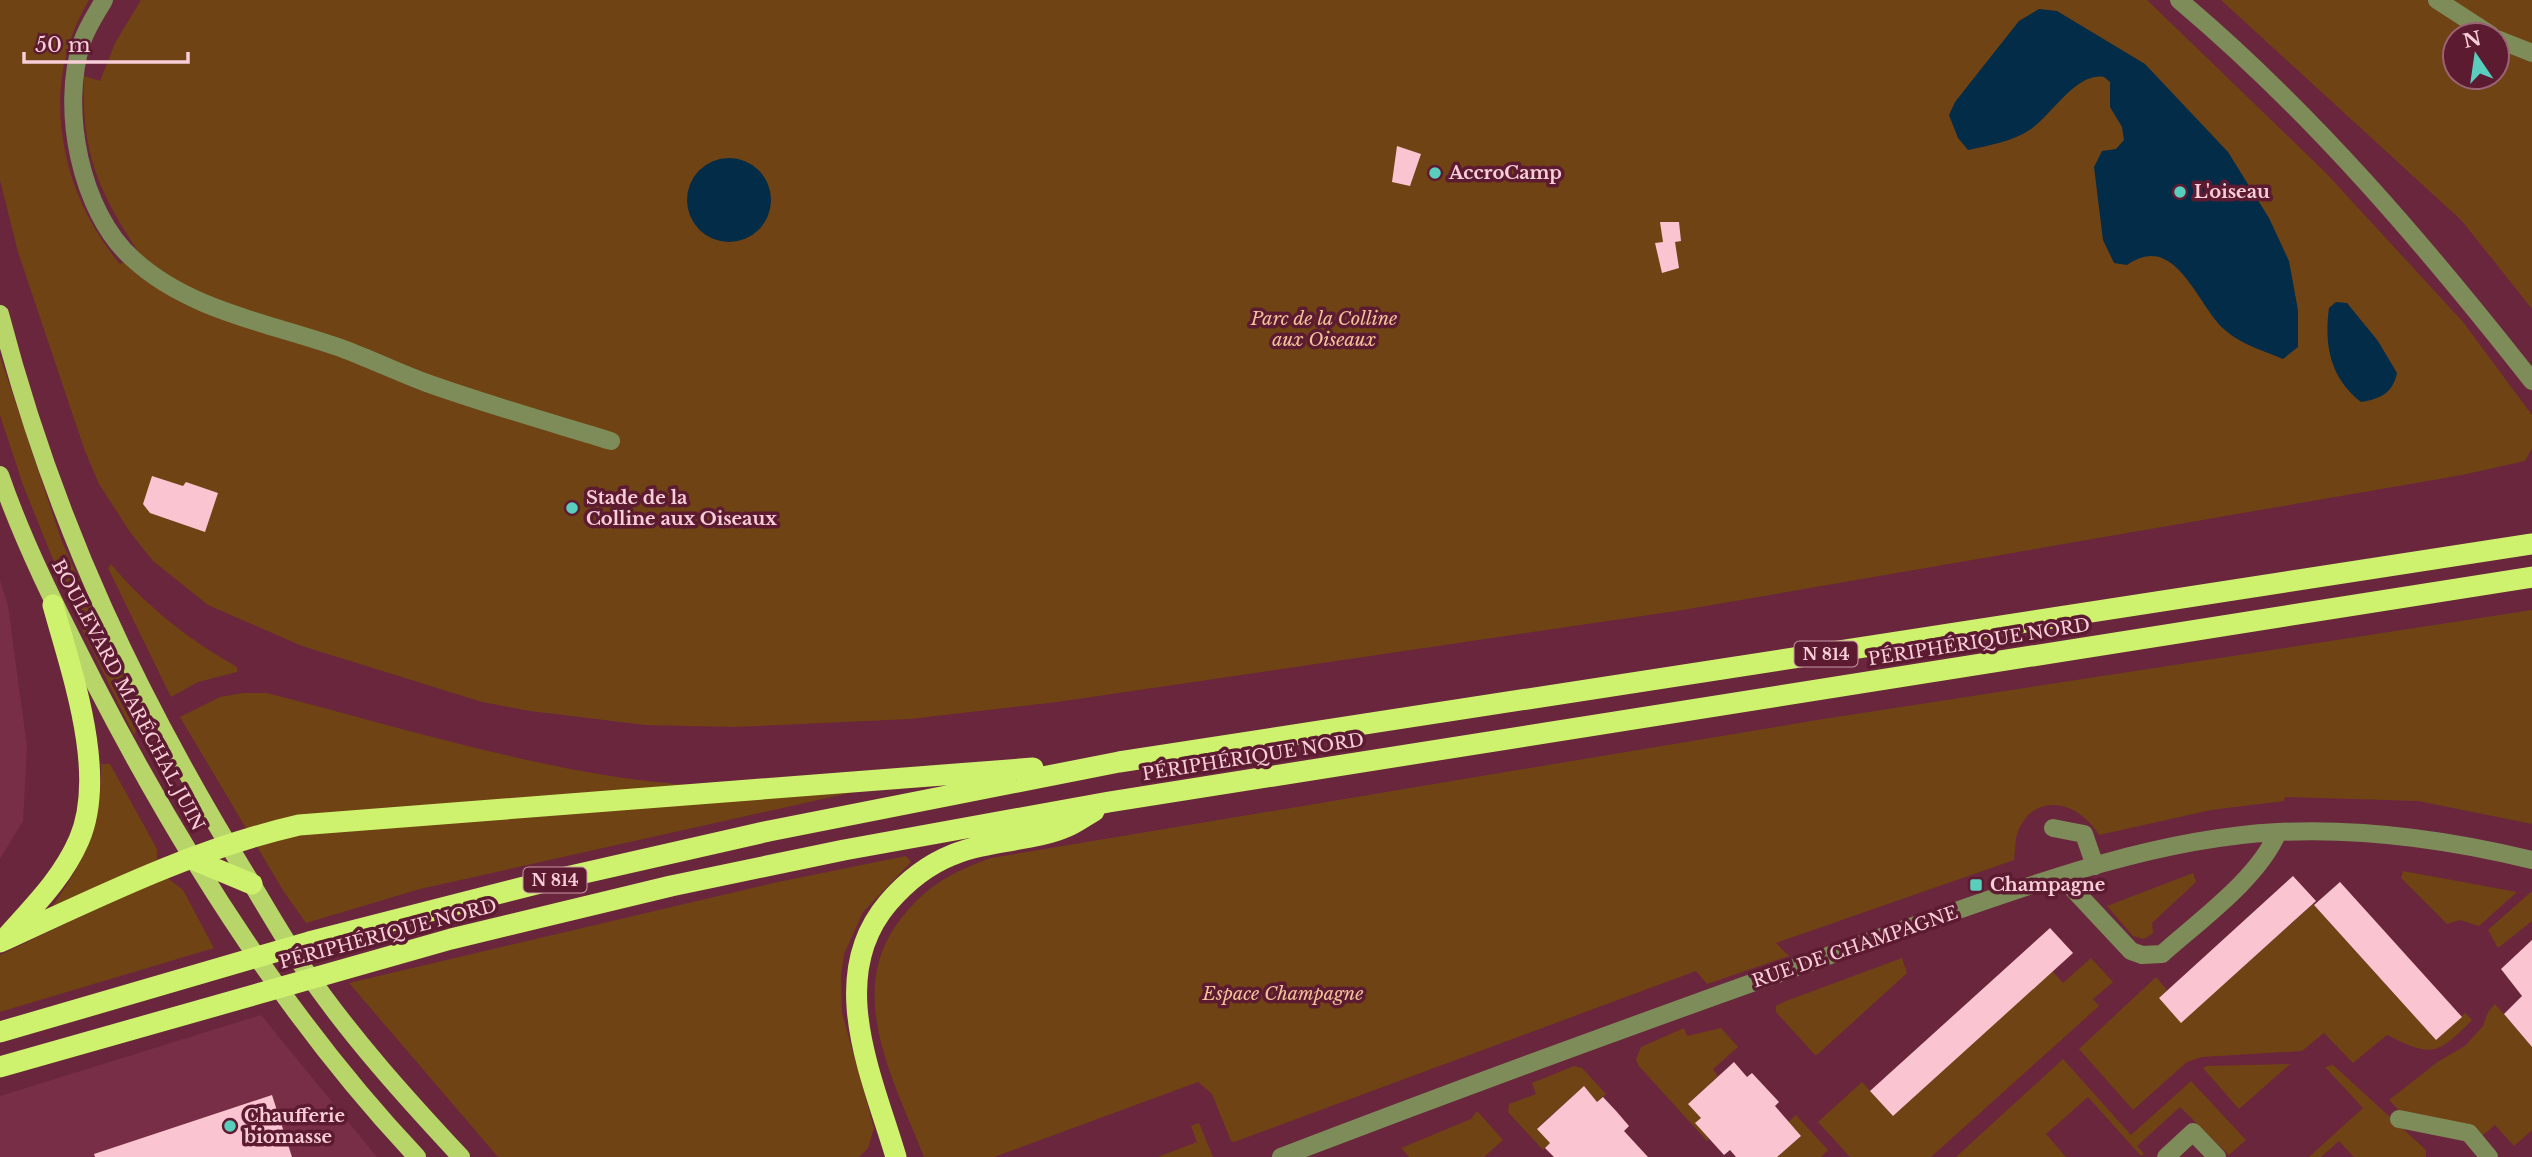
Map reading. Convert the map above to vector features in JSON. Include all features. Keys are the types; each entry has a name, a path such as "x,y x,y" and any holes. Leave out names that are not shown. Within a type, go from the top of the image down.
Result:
{"highway":[{"name":"PÉRIPHÉRIQUE NORD","path":"0,1032 309,942 540,883 769,831 1119,762 2532,544"},
{"name":"PÉRIPHÉRIQUE NORD","path":"0,1067 185,1012 451,939 671,886 844,850 1109,802 2532,577"},
{"path":"1,942 49,889 67,863 80,838 86,811 88,786 84,733 53,604"},
{"path":"1,942 169,865 299,825 1119,762"},
{"path":"896,1157 857,1019 857,968 871,925 901,888 917,874 951,855 998,841 1065,828 1109,802"},
{"path":"192,859 256,891"}],"main road":[{"name":"BOULEVARD MARÉCHAL JUIN","path":"0,314 45,465 82,562 157,723 227,846 304,969 409,1101 461,1157"},
{"name":"BOULEVARD MARÉCHAL JUIN","path":"0,475 53,604 138,766 192,859 225,910 314,1032 377,1114 417,1157"}],"street":[{"path":"104,0 82,41 75,67 76,140 91,195 114,236 132,259 166,284 238,315 345,349 426,382 611,442"},
{"path":"2179,0 2260,72 2369,184 2532,381"},
{"path":"2437,0 2469,21"},
{"path":"2511,44 2532,52"},
{"path":"2053,828 2084,834 2095,866"},
{"path":"2067,875 2074,890 2131,951 2142,955 2162,954 2252,872 2270,851 2278,832"},
{"name":"RUE DE CHAMPAGNE","path":"1280,1157 1673,1011 2095,866 2216,840 2278,832 2357,834 2432,840 2532,860"},
{"path":"2399,1119 2469,1133 2488,1157"},
{"path":"2166,1157 2193,1132 2217,1157"}],"shaded area":[{"path":"0,580 8,606 27,747 23,821 0,859"},
{"name":"Chaufferie biomasse","path":"261,1015 377,1157 0,1157 0,1096"}],"green space":[{"name":"Parc de la Colline aux Oiseaux","path":"0,0 89,0 73,33 64,67 60,102 62,136 70,171 82,204 99,235 120,264 140,254 113,211 95,170 86,127 84,76 100,81 115,43 141,0 2147,0 2325,172 2463,322 2532,415 2532,448 2525,461 2462,475 1683,610 1057,702 910,719 734,727 645,725 530,711 482,702 302,646 208,605 153,561 130,532 99,484 85,451 18,252 0,180"},
{"path":"2221,0 2432,0 2462,21 2441,21 2441,91 2511,91 2511,49 2532,58 2532,309 2462,221"},
{"path":"2447,0 2532,0 2532,49 2511,37 2511,21 2483,21"},
{"path":"0,356 62,542 142,717 134,735 77,619 23,485 0,415"},
{"path":"111,564 154,608 202,646 237,667 237,672 198,682 171,697 108,568"},
{"name":"Espace Champagne","path":"2532,610 2532,824 2418,801 2285,797 2284,801 2211,810 2099,835 2079,813 2054,805 2042,807 2031,812 2022,823 2016,838 2014,860 1776,943 1789,956 1707,984 1696,971 1234,1142 1231,1141 1212,1094 1198,1082 994,1157 924,1157 899,1097 879,1035 875,1004 876,974 885,944 903,916 922,895 942,880 991,858 1823,719"},
{"path":"267,693 477,748 604,775 729,788 854,792 420,889 306,923 284,892 180,717 220,697"},
{"path":"101,764 110,764 157,849 157,860 52,907 74,873 90,840 99,804"},
{"path":"906,856 911,862 863,912 844,954 841,977 842,1013 874,1128 868,1148 859,1157 498,1157 349,983 778,882"},
{"path":"2403,871 2517,892 2479,926 2460,920 2447,924 2401,878"},
{"path":"2193,873 2196,882 2152,923 2153,933 2144,939 2133,936 2107,906"},
{"path":"165,876 183,890 214,948 0,1012 0,955"},
{"path":"2532,891 2532,921 2498,948 2488,930"},
{"path":"2313,904 2436,1040 2465,1013 2472,1020 2450,1041 2433,1049 2414,1047 2387,1035 2353,1063 2324,1033 2302,1051 2202,1057 2187,1062 2133,1110 2079,1049 2156,977 2167,990 2159,998 2181,1022"},
{"path":"1902,958 1907,973 1818,1054 1815,1055 1776,1012 1776,1006 1786,1001"},
{"path":"2091,958 2113,982 2093,999 2099,1006 1931,1157 1850,1157 1818,1122 1862,1082 1893,1116 2052,971 2063,983"},
{"path":"2495,1004 2532,1047 2532,1130 2514,1146 2495,1125 2482,1136 2400,1111 2389,1100 2439,1061 2465,1046 2483,1026 2488,1012"},
{"path":"1684,1028 1687,1036 1721,1028 1738,1047 1713,1069 1718,1076 1688,1104 1701,1118 1696,1123 1709,1139 1707,1141 1638,1065 1636,1059 1641,1047"},
{"path":"2063,1059 2131,1135 2191,1081 2246,1140 2229,1155 2180,1107 2137,1146 2144,1154 2141,1156 2088,1097 2046,1134 2066,1157 1956,1157"},
{"path":"2290,1064 2239,1109 2203,1068 2207,1066"},
{"path":"2333,1065 2426,1150 2426,1157 2354,1157 2339,1141 2321,1157 2309,1157 2363,1108 2325,1067"},
{"path":"1574,1066 1582,1068 1606,1094 1597,1102 1583,1087 1537,1128 1550,1143 1543,1150 1508,1112 1509,1104 1536,1094 1532,1083"},
{"path":"1477,1111 1503,1140 1484,1157 1409,1157 1401,1148 1471,1119"},
{"path":"1796,1115 1828,1150 1821,1157 1777,1157 1801,1136 1788,1122"},
{"path":"1199,1123 1213,1157 1158,1157 1197,1142 1191,1126"}],"water":[{"path":"2039,9 2057,11 2145,64 2228,152 2269,218 2289,261 2298,310 2298,347 2283,359 2245,343 2225,330 2184,275 2172,264 2159,257 2144,257 2127,265 2114,263 2103,240 2094,167 2102,151 2116,149 2124,140 2122,127 2110,107 2110,82 2104,77 2084,81 2039,123 2016,137 1968,150 1958,138 1949,115 1955,102 2019,21"},
{"path":"729,158 752,165 764,177 771,200 764,223 752,235 729,242 706,235 694,223 687,200 694,177 706,165"},
{"path":"2336,302 2347,303 2378,341 2397,373 2392,386 2380,397 2361,402 2342,382 2336,371 2329,348 2328,322 2329,308"}],"building":[{"path":"1397,146 1421,154 1410,186 1392,182"},
{"path":"1660,222 1679,222 1681,241 1675,242 1679,268 1662,273 1655,243 1663,242"},
{"path":"152,476 183,486 186,482 218,493 205,532 150,513 143,504"},
{"path":"2293,876 2316,901 2181,1023 2159,998"},
{"path":"2340,882 2462,1017 2436,1040 2314,905"},
{"path":"2050,928 2073,953 1893,1116 1870,1091"},
{"path":"2532,940 2532,1047 2504,1014 2522,996 2501,969"},
{"path":"1734,1062 1747,1077 1752,1073 1779,1102 1775,1106 1801,1136 1777,1157 1736,1157 1730,1150 1724,1155 1695,1123 1701,1118 1688,1104"},
{"path":"1584,1086 1597,1102 1603,1097 1617,1112 1629,1126 1624,1131 1648,1157 1554,1157 1545,1148 1550,1143 1537,1129"},
{"name":"Chaufferie biomasse","path":"272,1095 292,1157 95,1157 94,1154"}],"place":[{"name":"AccroCamp","path":"1435,173"},
{"name":"L'oiseau","path":"2180,192"},
{"name":"Stade de la Colline aux Oiseaux","path":"572,508"},
{"name":"Champagne","path":"1976,885"},
{"name":"Chaufferie biomasse","path":"230,1126"}]}
